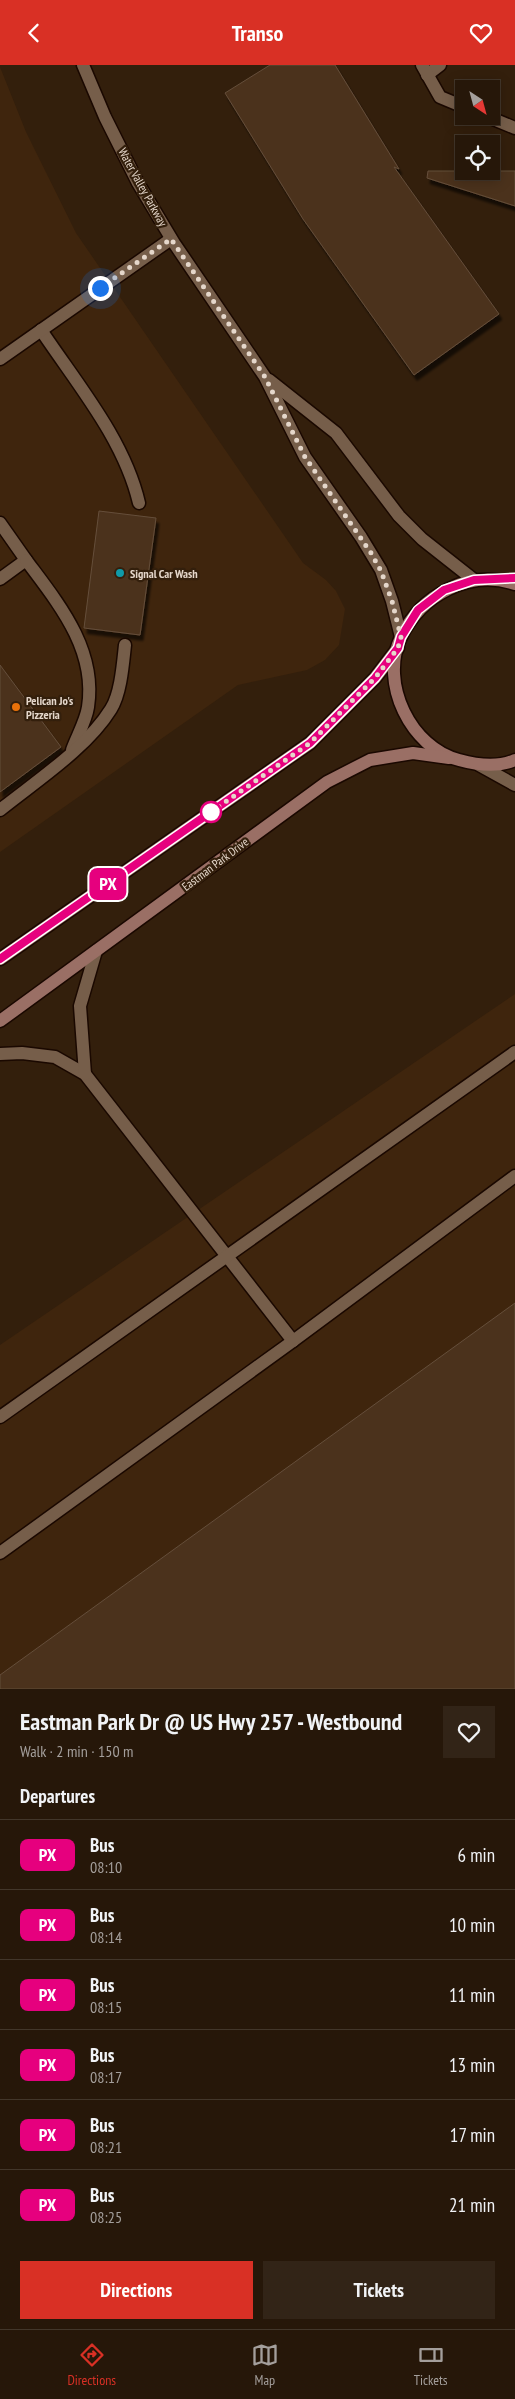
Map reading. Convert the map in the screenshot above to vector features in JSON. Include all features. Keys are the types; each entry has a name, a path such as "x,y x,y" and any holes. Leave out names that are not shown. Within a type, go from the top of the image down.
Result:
{"street":[{"name":"Water Valley Parkway","path":"83,65 138,183 171,239 265,377 305,457 361,537 381,571 392,601 399,643"},
{"path":"440,65 425,70 440,97 455,103"},
{"path":"500,122 515,128"},
{"path":"0,359 40,329 171,239"},
{"path":"40,329 123,455 133,479 139,503"},
{"name":"Water Valley Parkway","path":"265,377 336,433 399,516 422,539 474,580"},
{"path":"0,523 57,601 76,633 88,667 88,707 71,752"},
{"path":"0,579 26,560"},
{"path":"0,959 310,743 375,678 399,643 418,610 444,590 474,580 511,581"},
{"path":"399,643 394,674 399,700 410,724 427,743 449,758"},
{"path":"0,810 85,740 112,708 122,673 125,645"},
{"name":"Eastman Park Drive","path":"0,1021 327,782 370,760 413,753 449,758 479,765"},
{"path":"479,765 515,760"},
{"path":"479,765 515,785"},
{"path":"85,1074 80,1007 96,951"},
{"path":"0,1417 515,1051"},
{"path":"0,1054 22,1053 55,1057 85,1074 293,1341"},
{"path":"0,1553 293,1341 515,1176"}],"shaded area":[{"path":"0,67 26,132 76,233 303,563 326,580 336,591 345,609 339,645 325,660 307,670 238,685 0,852"},
{"path":"515,994 515,1689 0,1689 0,1345"}],"building":[{"path":"270,65 335,65 399,169 394,167 499,314 414,375 303,219 225,93"},
{"path":"428,171 455,171 455,180 500,180 500,171 515,171 515,206 427,178"},
{"name":"Signal Car Wash","path":"99,511 156,518 140,635 84,628"},
{"name":"Pelican Jo's Pizzeria","path":"0,665 61,747 0,792"},
{"path":"515,1303 515,1689 0,1689 0,1675"}],"bus line":[{"name":"PX","path":"0,959 310,743 344,712 375,678 398,648 401,637 418,610 444,590 474,580 515,578"}],"place":[{"name":"Signal Car Wash","path":"120,573"},
{"name":"Pelican Jo's Pizzeria","path":"16,707"}],"route":[{"path":"100,288 171,239 265,377 305,457 371,553 381,571 392,601 401,637 398,648 375,678 344,712 310,743 211,812"}]}
